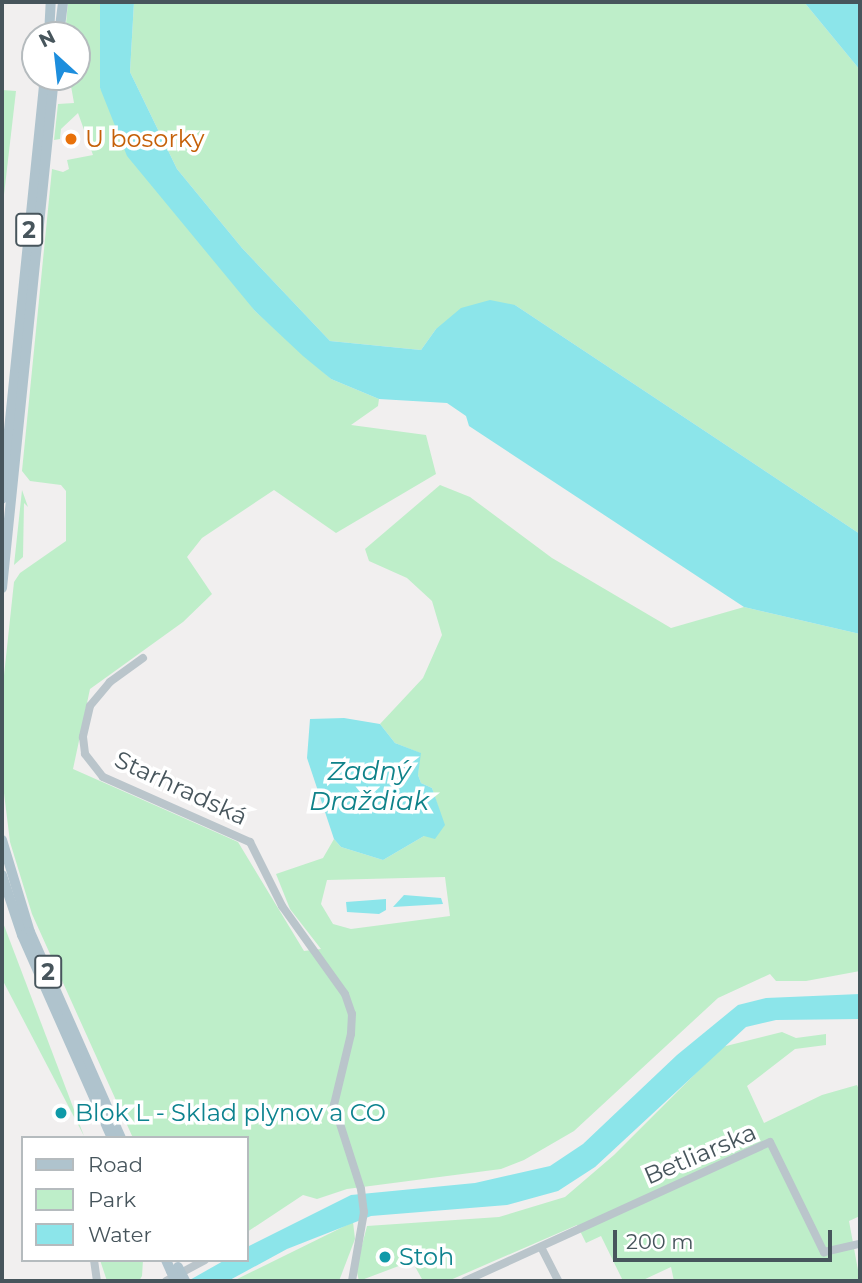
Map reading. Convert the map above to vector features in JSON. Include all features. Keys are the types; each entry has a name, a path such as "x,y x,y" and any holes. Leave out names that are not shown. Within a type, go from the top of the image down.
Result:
{"main road":[{"path":"44,2 50,21"},
{"path":"50,21 51,2"},
{"path":"61,21 63,2"},
{"name":"2","path":"2,499 44,91"},
{"name":"2","path":"2,588 53,91"},
{"name":"2","path":"2,840 30,932 120,1136"},
{"name":"2","path":"2,875 22,935 111,1136"},
{"path":"173,1272 185,1281"}],"street":[{"name":"Starhradská","path":"144,658 104,688 90,706 83,737 85,754 103,777 232,831 250,842 263,859 282,906 345,994 352,1014 334,1105 361,1189 363,1226 352,1281"},
{"name":"Betliarska","path":"465,1281 770,1142 824,1252 858,1244"},
{"path":"541,1247 558,1281"},
{"path":"94,1262 97,1281"},
{"path":"173,1272 200,1262"}],"green space":[{"path":"68,2 100,2 100,88 255,311 331,379 379,399 378,406 351,425 426,435 436,474 336,533 274,490 202,538 187,557 212,594 183,622 90,689 73,769 238,842 304,951 321,949 290,909 276,874 323,858 334,839 341,847 383,860 424,836 440,813 432,788 421,783 418,775 420,753 395,743 380,724 423,678 442,635 432,601 407,578 369,561 365,549 440,485 470,497 552,558 671,628 744,607 860,634 860,971 806,981 776,981 770,974 718,998 574,1131 524,1160 501,1169 347,1189 317,1199 303,1195 248,1231 248,1136 132,1136 32,914 10,842 3,785 2,694 14,582 20,573 66,541 66,491 61,485 30,481 22,471 52,169 63,172 69,169 67,160 93,155 78,113 61,129 60,139 54,140 58,104 74,103 72,91 91,91 91,21 66,21","holes":["445,877 450,916 351,929 333,924 321,904 327,880"]},
{"path":"134,2 804,2 860,70 860,534 515,305 436,329 421,350 330,341 242,248 177,169 130,72"},
{"path":"2,90 16,91 2,212"},
{"path":"22,490 28,507 24,503 23,557 14,565"},
{"path":"2,920 84,1136 2,979"},
{"path":"782,1032 796,1038 826,1034 826,1045 795,1049 747,1086 764,1123 822,1095 857,1085 860,1092 860,1216 849,1221 860,1281 674,1281 671,1267 641,1281 623,1281 601,1236 586,1243 577,1225 448,1281 423,1281 412,1261 359,1281 356,1268 367,1226 499,1217 565,1197 614,1155 722,1047"},
{"path":"353,1222 355,1239 339,1281 233,1281"},
{"path":"101,1262 143,1262 139,1281 107,1281"}],"water":[{"path":"100,2 134,2 130,72 177,169 242,248 330,341 421,350 436,329 461,308 490,300 515,305 860,534 860,634 744,607 469,426 466,416 447,403 379,399 331,379 303,356 255,311 127,156 100,88"},
{"path":"804,2 860,2 860,70"},
{"name":"Zadný Draždiak","path":"344,718 380,724 395,743 421,753 418,775 421,783 432,788 445,825 435,839 424,836 383,860 341,847 334,839 307,758 310,719"},
{"path":"404,895 441,898 443,904 393,907"},
{"path":"386,899 386,910 379,914 347,912 346,902"},
{"path":"860,994 860,1019 776,1020 746,1027 595,1167 558,1191 507,1205 371,1216 287,1249 228,1281 188,1281 221,1262 248,1262 248,1246 351,1195 475,1183 550,1166 583,1144 677,1055 738,1005 766,998"}],"place":[{"name":"U bosorky","path":"71,139"},
{"name":"Blok L - Sklad plynov a CO","path":"61,1113"},
{"name":"Stoh","path":"385,1257"}]}
